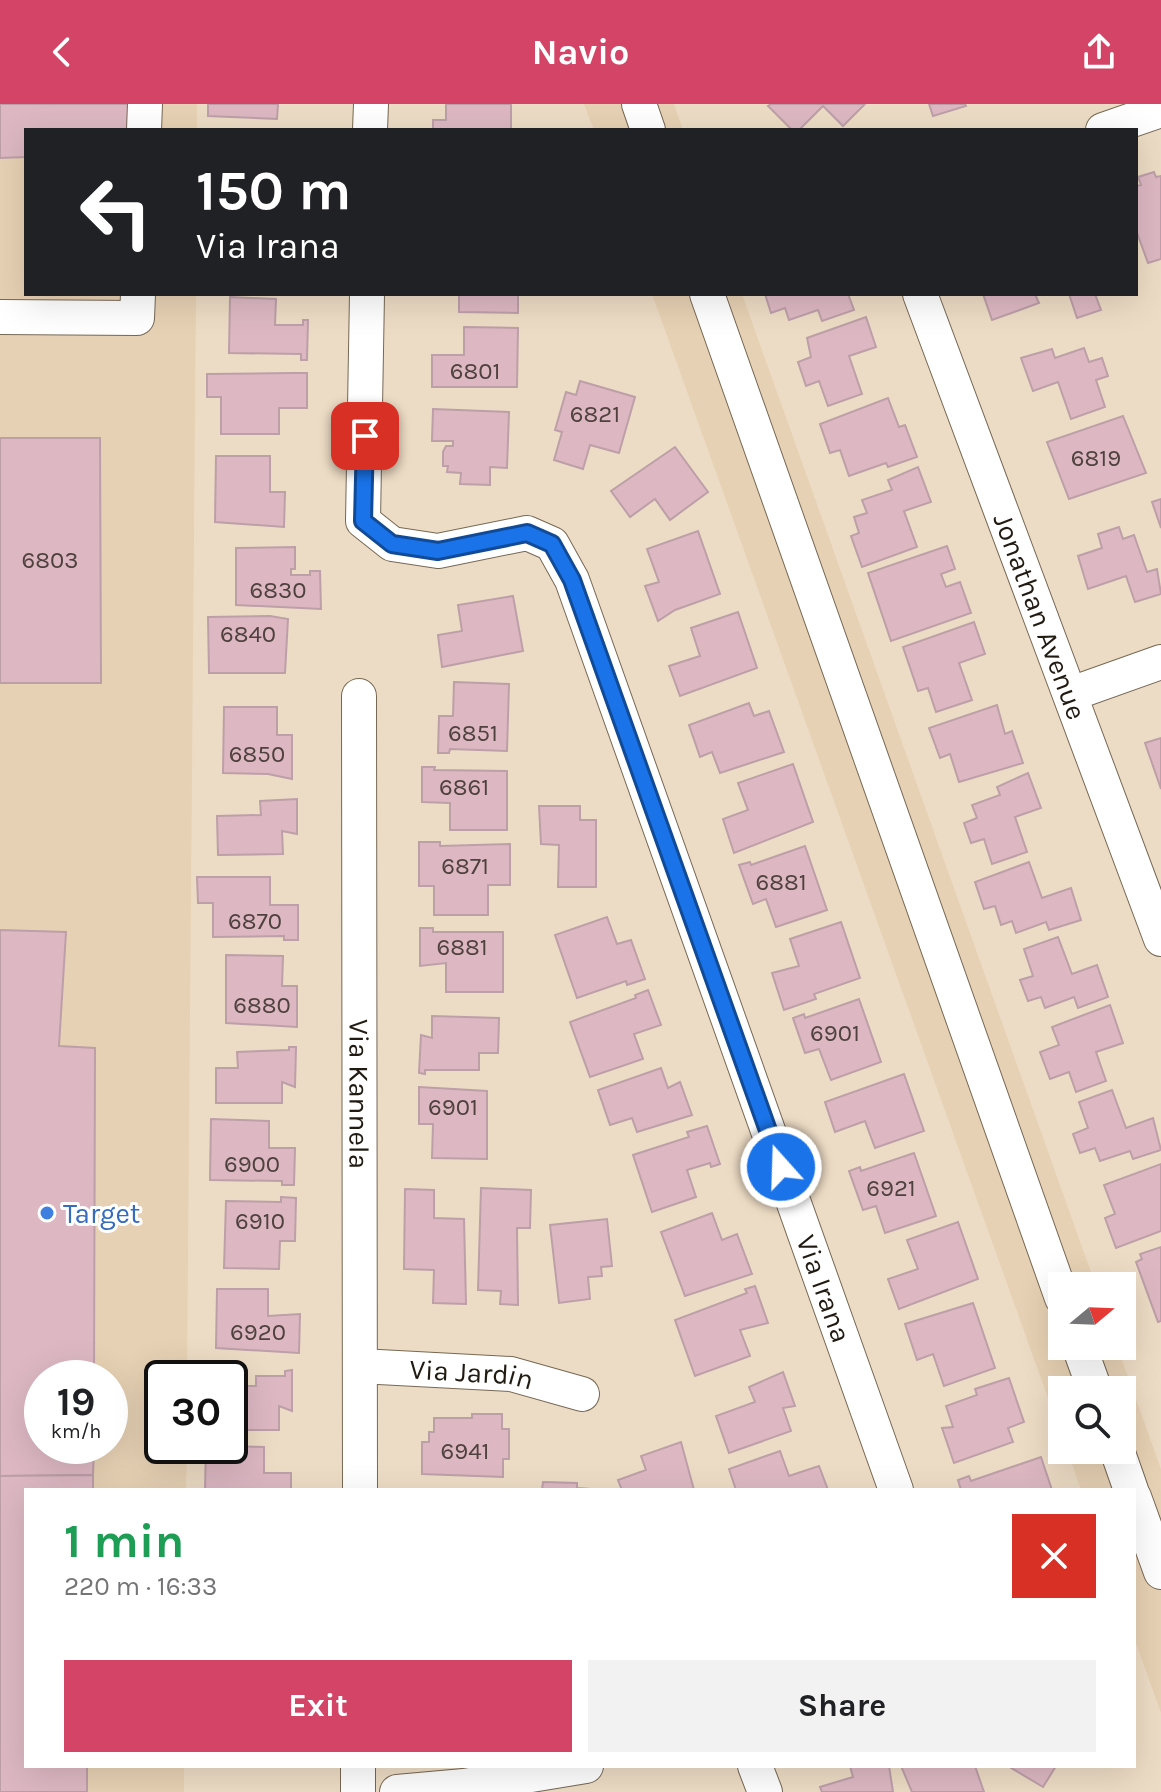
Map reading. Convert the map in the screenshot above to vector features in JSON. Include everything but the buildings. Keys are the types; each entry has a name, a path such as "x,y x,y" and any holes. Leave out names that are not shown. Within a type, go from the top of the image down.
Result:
{"street":[{"path":"144,128 145,104"},
{"path":"370,128 371,104"},
{"path":"639,104 647,128"},
{"path":"1109,128 1161,110"},
{"path":"0,317 137,318 138,296"},
{"name":"Via Irana","path":"367,296 363,521 392,544 438,551 527,533 552,544 572,580 895,1488"},
{"path":"708,296 1053,1272"},
{"name":"Jonathan Avenue","path":"921,296 1161,939"},
{"path":"1071,694 1161,662"},
{"name":"Via Kannela","path":"359,696 360,1488"},
{"name":"Via Jardin","path":"360,1366 511,1374 582,1394"},
{"path":"1122,1464 1130,1488"},
{"path":"1136,1503 1161,1572"},
{"path":"358,1768 358,1792"},
{"path":"397,1792 464,1786 574,1768"},
{"path":"756,1768 765,1792"}],"shaded area":[{"path":"0,104 197,104 197,128 24,128 24,296 196,296 187,1360 144,1360 144,1464 187,1464 186,1488 24,1488 24,1768 184,1768 184,1792 0,1792"},
{"path":"584,104 674,104 682,128 593,128"},
{"path":"653,296 743,296 1091,1272 1048,1272 1048,1360 1122,1360 1128,1376 1048,1376 1048,1398"},
{"path":"1136,1399 1161,1469 1161,1713 1136,1644 1136,1488 1080,1488 1072,1464 1136,1464"}],"place":[{"name":"Target","path":"47,1213"}],"route":[{"path":"365,436 363,521 392,544 438,551 527,533 552,544 572,580 781,1167"}]}
